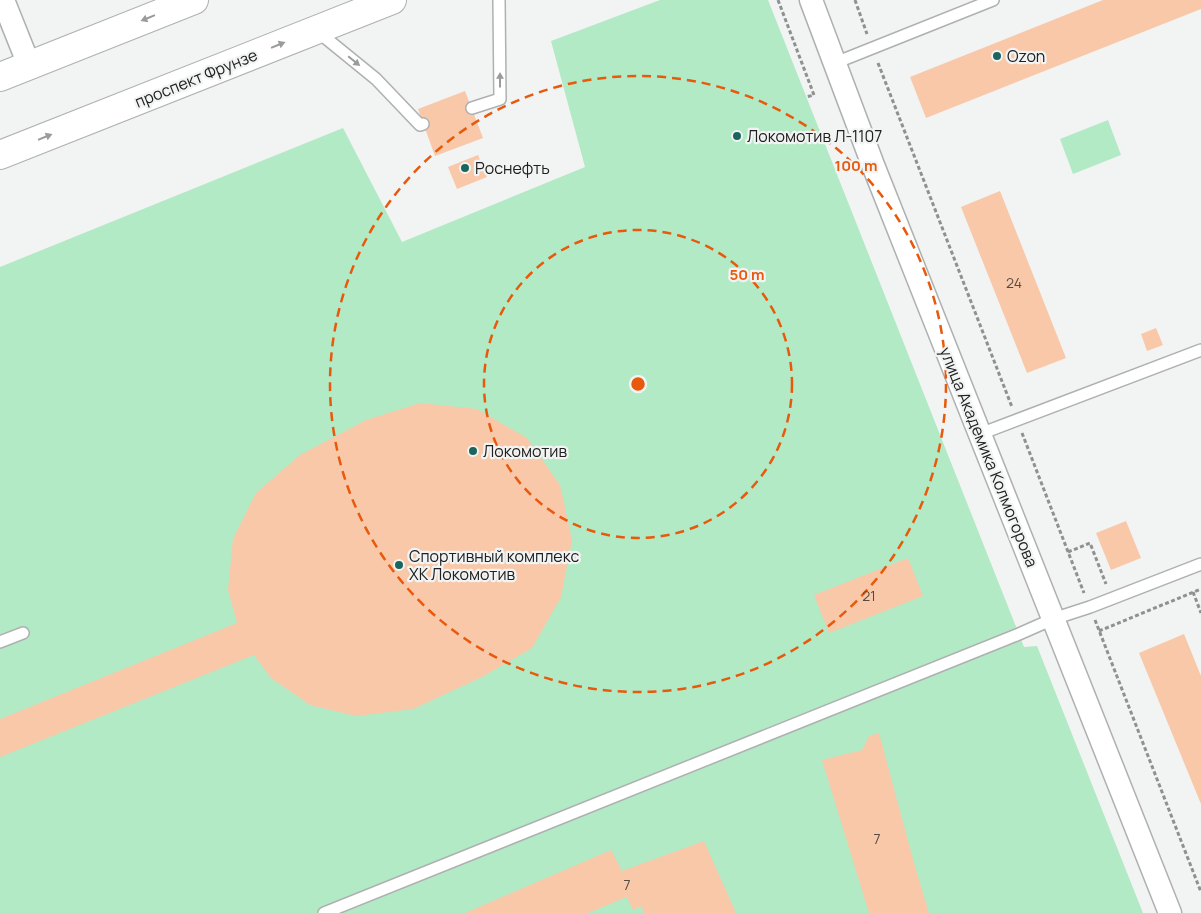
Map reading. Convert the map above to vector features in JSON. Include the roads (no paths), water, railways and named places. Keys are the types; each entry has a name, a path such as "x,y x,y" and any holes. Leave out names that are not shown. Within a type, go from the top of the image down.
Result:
{"main road":[{"path":"0,77 194,0"},
{"name":"проспект Фрунзе","path":"0,155 392,0"}],"street":[{"path":"3,0 29,65"},
{"name":"улица Академика Колмогорова","path":"811,0 873,165 1170,913"}],"lane":[{"path":"472,108 500,99 499,0"},
{"path":"835,63 993,0"},
{"path":"316,30 376,79 420,125 423,124"},
{"path":"980,434 1201,350"},
{"path":"324,913 1000,642 1053,619 1112,599 1201,564"},
{"path":"0,642 23,633"}],"place":[{"name":"Ozon","path":"997,56"},
{"name":"Локомотив Л-1107","path":"737,136"},
{"name":"Роснефть","path":"465,168"},
{"name":"Локомотив","path":"473,451"},
{"name":"Спортивный комплекс ХК Локомотив","path":"399,565"}]}
